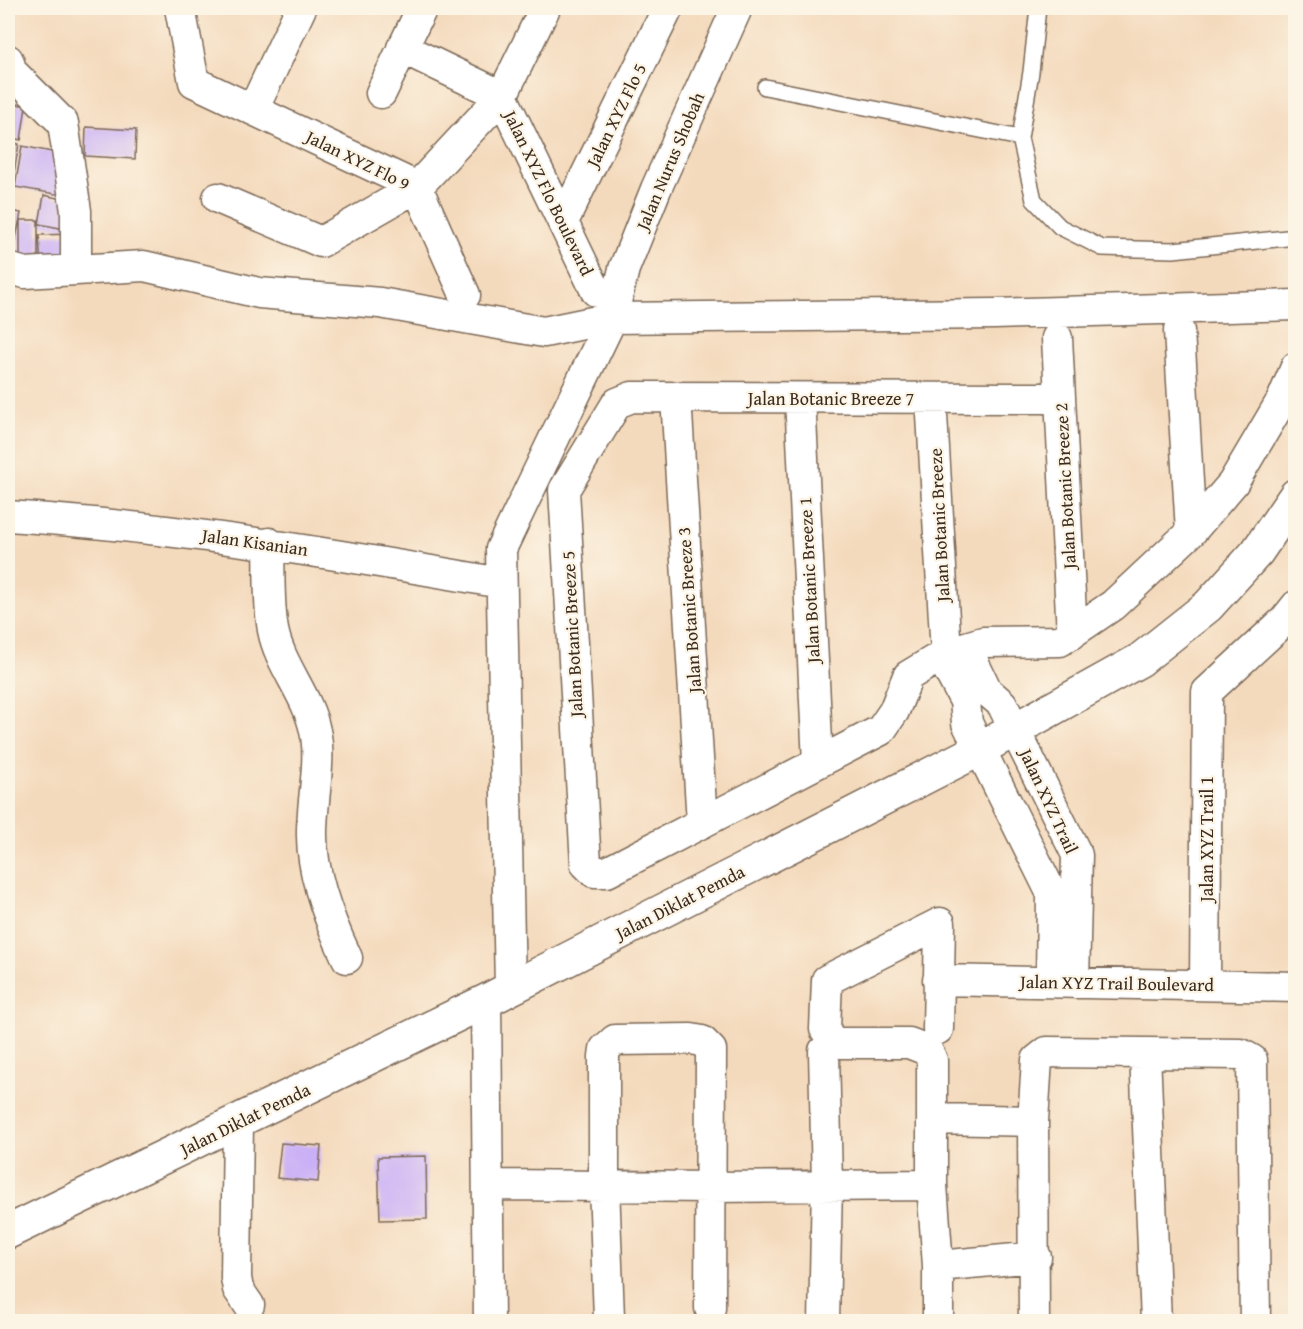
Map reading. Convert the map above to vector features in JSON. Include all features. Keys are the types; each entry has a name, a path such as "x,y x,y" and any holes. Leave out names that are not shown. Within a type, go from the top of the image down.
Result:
{"street":[{"name":"Jalan XYZ Flo 9","path":"180,8 194,82 417,187 465,295"},
{"path":"253,110 301,8"},
{"path":"381,93 422,8"},
{"name":"Jalan XYZ Flo Boulevard","path":"218,198 321,242 417,187 502,96 545,8"},
{"name":"Jalan XYZ Flo 5","path":"563,222 668,8"},
{"name":"Jalan Nurus Shobah","path":"489,1322 495,1184 498,994 501,549 612,318 624,269 656,189 737,8"},
{"path":"402,48 502,96"},
{"path":"8,60 12,72 63,123 76,211 76,270"},
{"name":"Jalan XYZ Flo Boulevard","path":"502,96 596,291"},
{"path":"8,268 25,273 63,268 76,270 144,266 260,293 380,303 544,332 612,318 995,314 1296,305"},
{"path":"1179,331 1191,532"},
{"name":"Jalan Botanic Breeze 2","path":"1057,338 1071,634"},
{"path":"702,823 881,730 894,711 909,676 951,652 983,642 1060,641 1113,605 1191,532 1233,483 1282,400 1296,367"},
{"name":"Jalan Botanic Breeze 7","path":"608,415 617,403 632,397 1060,398"},
{"name":"Jalan Botanic Breeze 3","path":"676,397 702,823"},
{"name":"Jalan Botanic Breeze 1","path":"800,398 818,762"},
{"name":"Jalan Botanic Breeze","path":"931,398 951,652 965,702 967,723 980,749"},
{"name":"Jalan Botanic Breeze 5","path":"608,415 564,490 586,864 594,872 607,872 702,823"},
{"name":"Jalan Diklat Pemda","path":"8,1232 498,994 980,749 1140,660 1209,606 1257,552 1296,495"},
{"name":"Jalan Kisanian","path":"8,516 96,522 269,543 501,583"},
{"path":"269,543 273,630 309,708 316,733 311,838 317,872 327,908 347,958"},
{"name":"Jalan XYZ Trail 1","path":"1205,985 1207,692 1284,621 1296,606"},
{"name":"Jalan Botanic Breeze","path":"951,652 1002,704 1014,729"},
{"name":"Jalan XYZ Trail","path":"1014,729 1077,855 1063,982"},
{"name":"Jalan XYZ Trail","path":"980,749 1052,894 1063,982"},
{"path":"825,1029 827,980 940,923 938,1029"},
{"name":"Jalan XYZ Trail Boulevard","path":"939,980 1296,987"},
{"path":"609,1318 604,1185 605,1049 615,1040 691,1039 702,1041 711,1050 710,1308"},
{"path":"824,1322 827,1185 823,1057 828,1046 834,1043 919,1045 927,1050 932,1060 932,1185 938,1266 938,1322"},
{"path":"1034,1322 1036,1257 1033,1121 1036,1068 1041,1055 1047,1052 1241,1054 1252,1060 1255,1322"},
{"path":"1145,1053 1156,1322"},
{"path":"933,1119 1033,1121"},
{"path":"238,1122 236,1278 238,1289 249,1305"},
{"path":"495,1184 710,1187 932,1185"},
{"path":"938,1266 1036,1257"}],"lane":[{"path":"1038,8 1031,72 1020,138 1034,200 1060,227 1102,248 1173,250 1296,237"},
{"path":"765,87 1020,138"}],"building":[{"path":"8,102 26,106 21,140 8,137"},
{"path":"86,127 136,130 135,159 85,156"},
{"path":"8,142 19,144 12,184 8,183"},
{"path":"22,146 67,155 61,195 15,187"},
{"path":"44,195 75,202 70,230 39,224"},
{"path":"8,210 21,213 13,253 8,252"},
{"path":"20,220 38,220 38,258 20,258"},
{"path":"73,234 75,266 41,268 39,235"},
{"path":"281,1143 321,1146 318,1182 277,1178"},
{"path":"426,1156 427,1219 380,1220 378,1157"}]}
